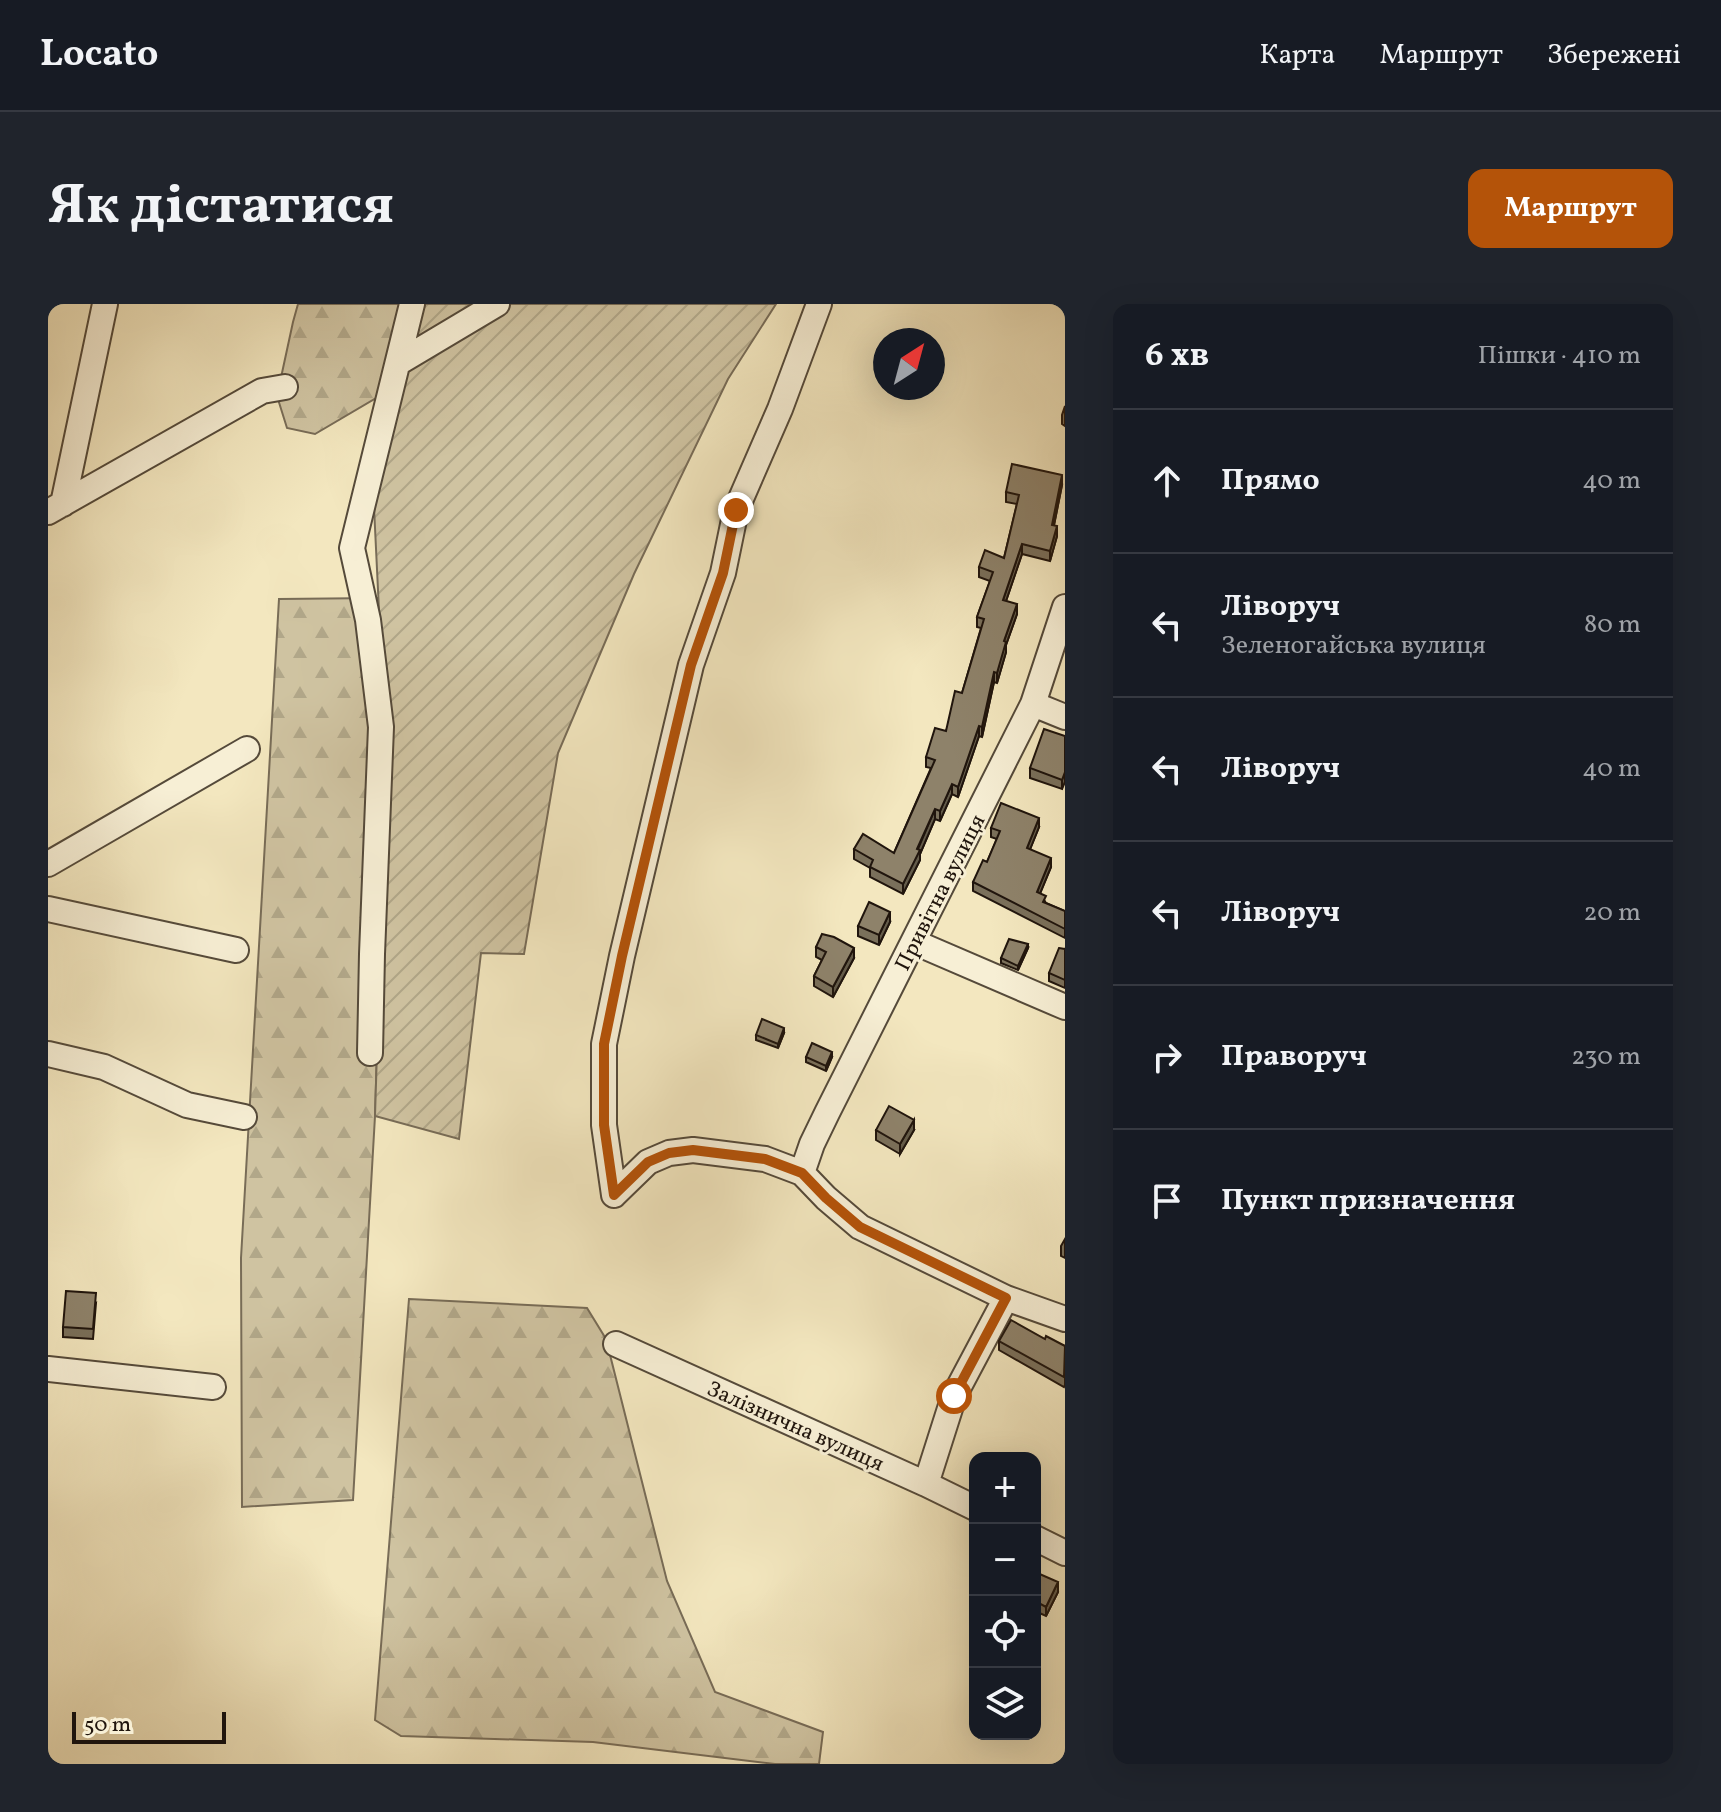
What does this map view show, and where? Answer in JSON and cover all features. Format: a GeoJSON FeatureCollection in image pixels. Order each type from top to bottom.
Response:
{"type":"FeatureCollection","features":[{"type":"Feature","properties":{"kind":"street"},"geometry":{"type":"LineString","coordinates":[[56,508],[105,304]]}},
{"type":"Feature","properties":{"kind":"street"},"geometry":{"type":"LineString","coordinates":[[370,1053],[381,727],[368,620],[352,548],[412,304]]}},
{"type":"Feature","properties":{"kind":"street"},"geometry":{"type":"LineString","coordinates":[[398,363],[497,304]]}},
{"type":"Feature","properties":{"kind":"street"},"geometry":{"type":"LineString","coordinates":[[819,304],[780,409],[736,510],[723,573],[691,665],[622,956],[604,1044],[604,1125],[614,1195],[648,1162],[669,1153],[693,1150],[765,1159],[802,1173],[860,1227],[1006,1298],[1065,1319]]}},
{"type":"Feature","properties":{"kind":"street"},"geometry":{"type":"LineString","coordinates":[[56,508],[262,391],[285,387]]}},
{"type":"Feature","properties":{"kind":"street","name":"Привітна вулиця"},"geometry":{"type":"LineString","coordinates":[[802,1173],[827,1113],[1033,704],[1065,607]]}},
{"type":"Feature","properties":{"kind":"street"},"geometry":{"type":"LineString","coordinates":[[1033,704],[1065,717]]}},
{"type":"Feature","properties":{"kind":"street"},"geometry":{"type":"LineString","coordinates":[[48,864],[247,749]]}},
{"type":"Feature","properties":{"kind":"street"},"geometry":{"type":"LineString","coordinates":[[48,909],[236,950]]}},
{"type":"Feature","properties":{"kind":"street"},"geometry":{"type":"LineString","coordinates":[[914,942],[1065,1007]]}},
{"type":"Feature","properties":{"kind":"street"},"geometry":{"type":"LineString","coordinates":[[48,1054],[104,1067],[187,1105],[244,1117]]}},
{"type":"Feature","properties":{"kind":"street"},"geometry":{"type":"LineString","coordinates":[[926,1484],[954,1396],[1006,1298]]}},
{"type":"Feature","properties":{"kind":"street","name":"Залізнична вулиця"},"geometry":{"type":"LineString","coordinates":[[616,1344],[969,1505]]}},
{"type":"Feature","properties":{"kind":"street"},"geometry":{"type":"LineString","coordinates":[[48,1369],[213,1387]]}},
{"type":"Feature","properties":{"kind":"street"},"geometry":{"type":"LineString","coordinates":[[1041,1541],[1065,1553]]}},
{"type":"Feature","properties":{"kind":"green space"},"geometry":{"type":"Polygon","coordinates":[[[298,304],[410,304],[393,388],[315,434],[287,428],[277,396],[298,304]]]}},
{"type":"Feature","properties":{"kind":"green space"},"geometry":{"type":"Polygon","coordinates":[[[410,304],[776,304],[728,379],[634,574],[558,753],[524,954],[481,953],[459,1139],[375,1116],[386,756],[374,507],[410,304]]]}},
{"type":"Feature","properties":{"kind":"green space"},"geometry":{"type":"Polygon","coordinates":[[[378,598],[386,756],[375,1116],[353,1500],[242,1507],[241,1258],[279,599],[378,598]]]}},
{"type":"Feature","properties":{"kind":"green space"},"geometry":{"type":"Polygon","coordinates":[[[409,1299],[587,1308],[606,1339],[667,1581],[715,1692],[823,1732],[819,1764],[775,1764],[593,1742],[401,1736],[375,1720],[409,1299]]]}},
{"type":"Feature","properties":{"kind":"building"},"geometry":{"type":"Polygon","coordinates":[[[1012,464],[1062,475],[1052,525],[1057,526],[1050,551],[1022,544],[1003,600],[1017,604],[997,673],[994,672],[982,727],[979,726],[958,787],[952,784],[940,811],[935,809],[903,884],[870,867],[873,860],[854,849],[863,834],[894,853],[935,760],[926,757],[935,728],[946,731],[955,691],[962,693],[984,619],[977,617],[993,572],[979,567],[985,550],[1004,558],[1019,495],[1006,492],[1012,464]]]}},
{"type":"Feature","properties":{"kind":"building"},"geometry":{"type":"Polygon","coordinates":[[[1044,729],[1065,736],[1065,772],[1062,780],[1030,768],[1044,729]]]}},
{"type":"Feature","properties":{"kind":"building"},"geometry":{"type":"Polygon","coordinates":[[[1001,803],[1039,818],[1027,848],[1051,858],[1037,892],[1046,896],[1043,902],[1065,911],[1065,929],[973,882],[983,860],[987,862],[1000,831],[991,828],[1001,803]]]}},
{"type":"Feature","properties":{"kind":"building"},"geometry":{"type":"Polygon","coordinates":[[[869,902],[890,912],[879,935],[858,926],[869,902]]]}},
{"type":"Feature","properties":{"kind":"building"},"geometry":{"type":"Polygon","coordinates":[[[822,934],[854,948],[833,987],[814,976],[826,952],[816,947],[822,934]]]}},
{"type":"Feature","properties":{"kind":"building"},"geometry":{"type":"Polygon","coordinates":[[[1009,939],[1028,944],[1018,966],[1001,958],[1009,939]]]}},
{"type":"Feature","properties":{"kind":"building"},"geometry":{"type":"Polygon","coordinates":[[[1059,948],[1065,949],[1065,980],[1049,973],[1059,948]]]}},
{"type":"Feature","properties":{"kind":"building"},"geometry":{"type":"Polygon","coordinates":[[[762,1019],[784,1028],[778,1044],[756,1035],[762,1019]]]}},
{"type":"Feature","properties":{"kind":"building"},"geometry":{"type":"Polygon","coordinates":[[[812,1043],[832,1052],[826,1066],[806,1057],[812,1043]]]}},
{"type":"Feature","properties":{"kind":"building"},"geometry":{"type":"Polygon","coordinates":[[[889,1106],[914,1120],[900,1144],[876,1130],[889,1106]]]}},
{"type":"Feature","properties":{"kind":"building"},"geometry":{"type":"Polygon","coordinates":[[[66,1291],[96,1293],[93,1329],[63,1327],[66,1291]]]}},
{"type":"Feature","properties":{"kind":"building"},"geometry":{"type":"Polygon","coordinates":[[[1011,1320],[1065,1346],[1064,1377],[999,1341],[1011,1320]]]}},
{"type":"Feature","properties":{"kind":"building"},"geometry":{"type":"Polygon","coordinates":[[[1041,1575],[1058,1582],[1046,1607],[1041,1604],[1041,1575]]]}},
{"type":"Feature","properties":{"kind":"route"},"geometry":{"type":"LineString","coordinates":[[736,510],[723,573],[691,665],[604,1044],[604,1125],[614,1195],[648,1162],[669,1153],[693,1150],[765,1159],[802,1173],[860,1227],[1006,1298],[954,1396]]}}]}
